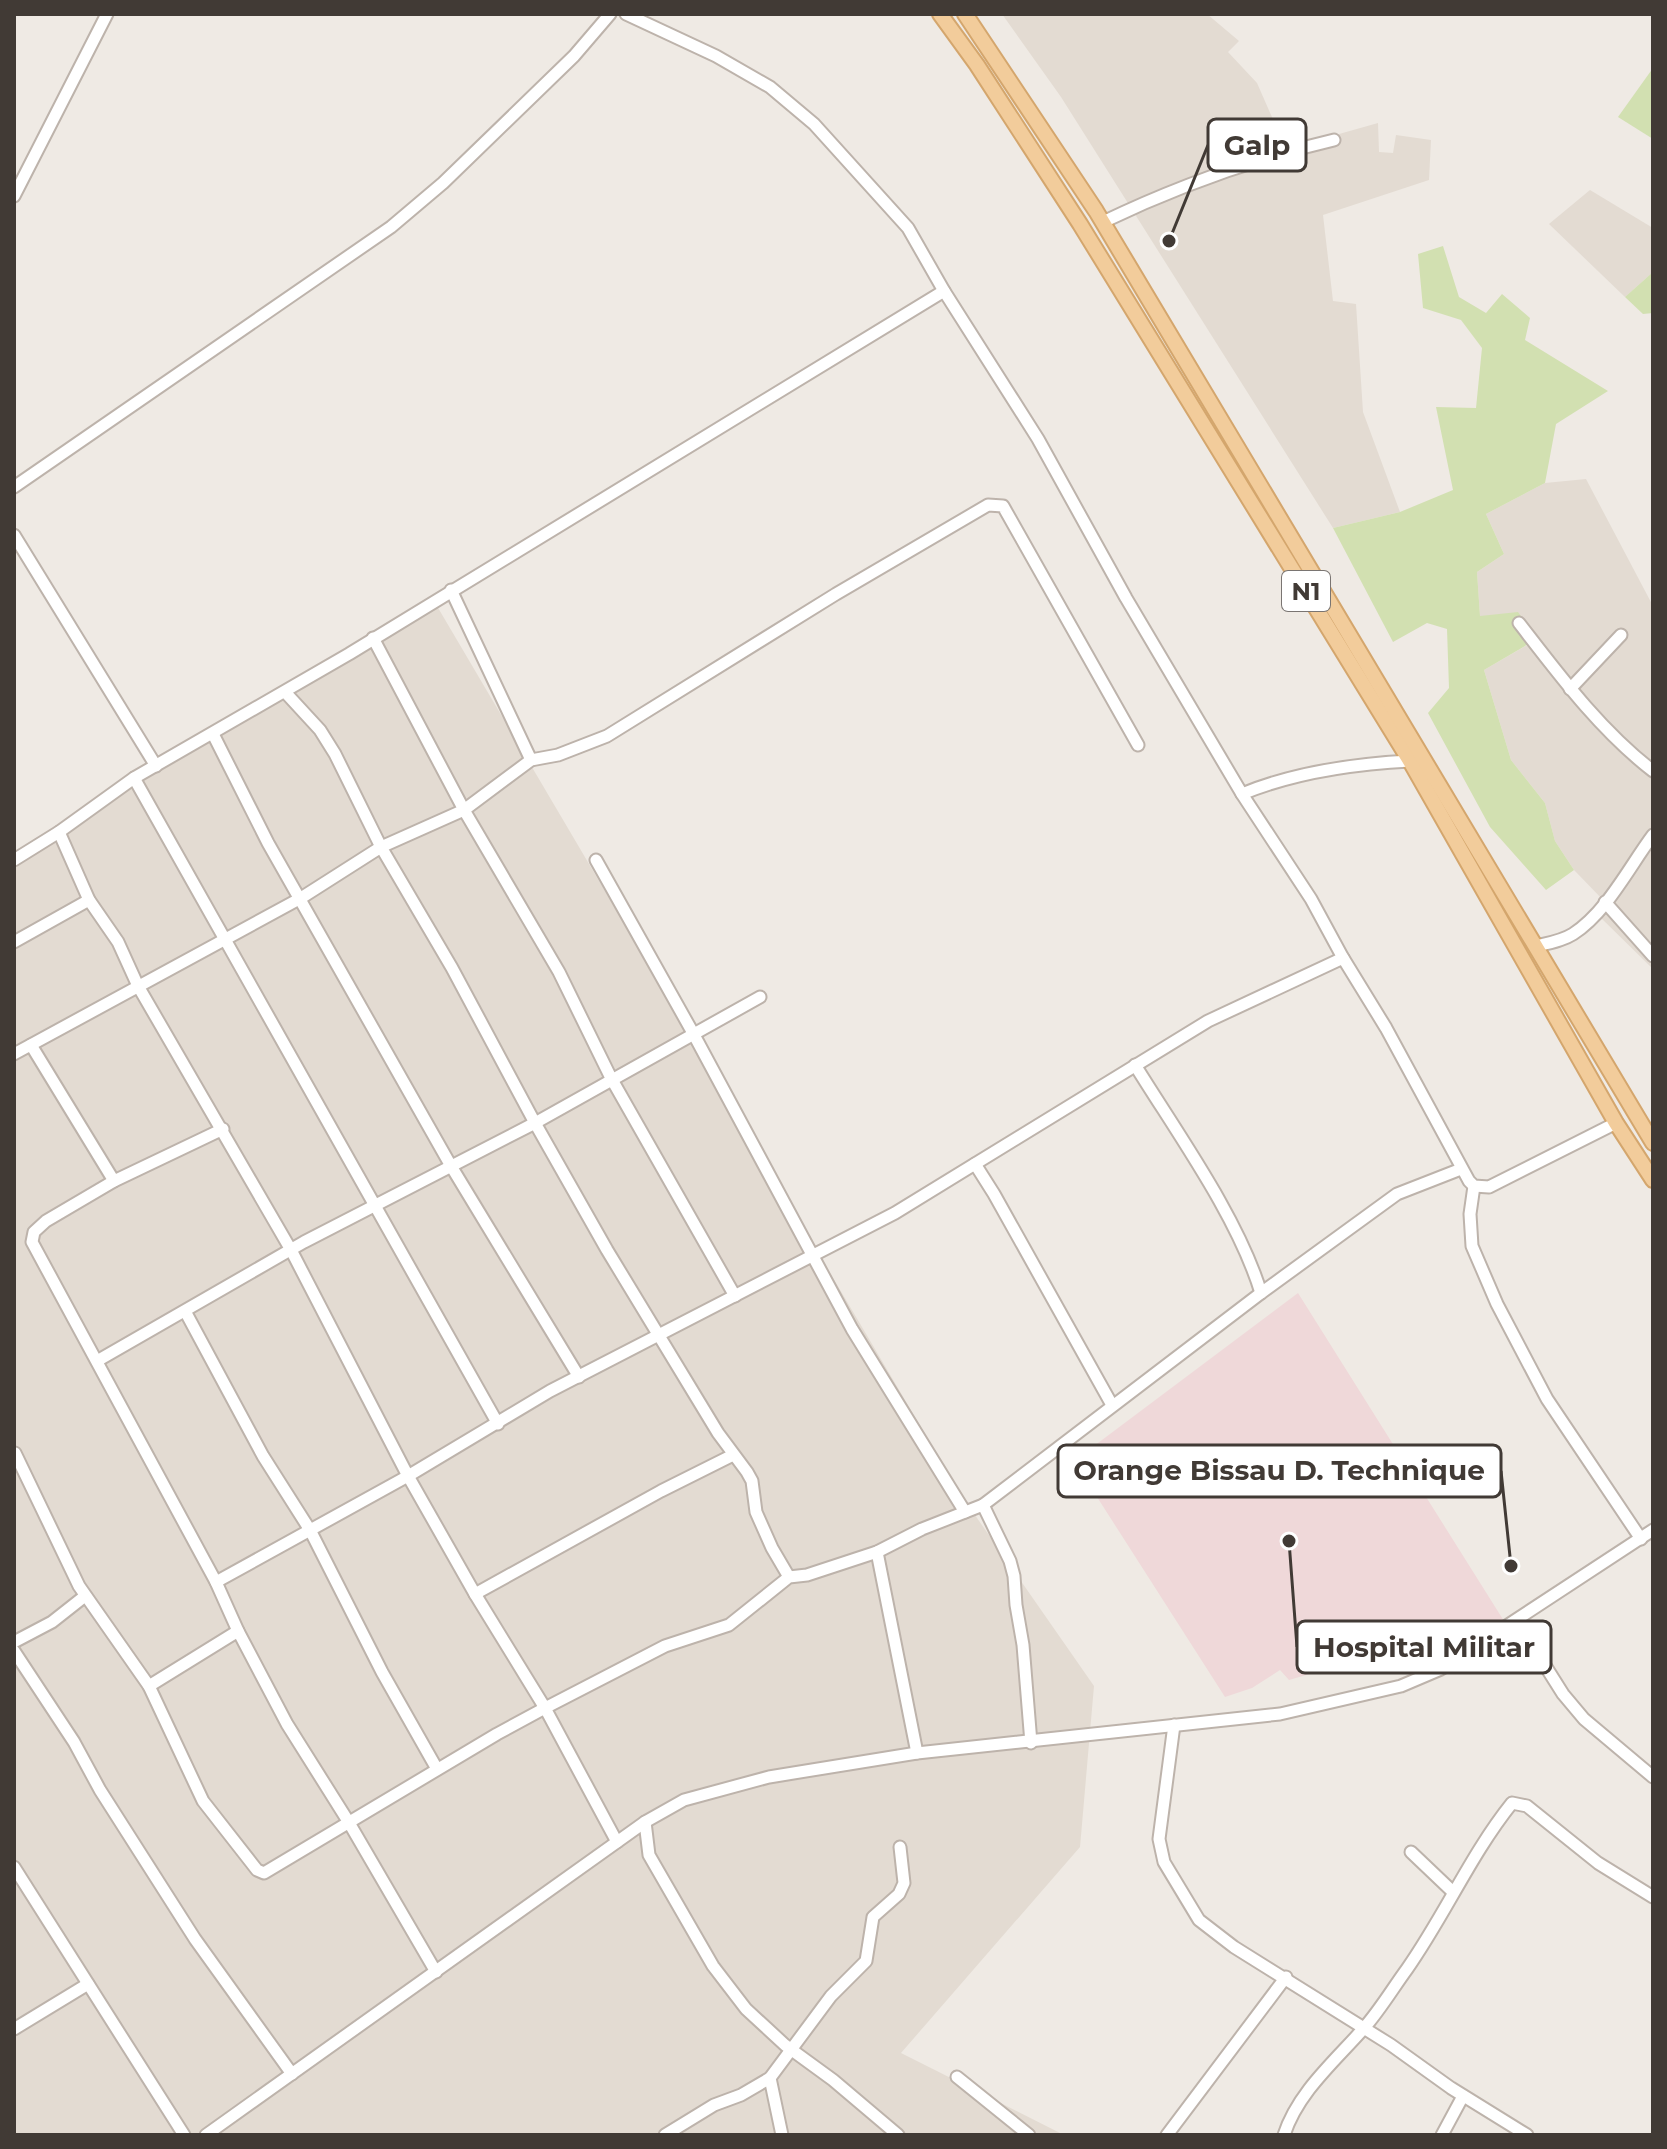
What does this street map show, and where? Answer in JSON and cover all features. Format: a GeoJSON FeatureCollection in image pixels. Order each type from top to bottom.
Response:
{"type":"FeatureCollection","features":[{"type":"Feature","properties":{"kind":"main road","name":"N1"},"geometry":{"type":"LineString","coordinates":[[940,14],[985,77],[1080,224],[1410,761],[1616,1123],[1653,1180]]}},
{"type":"Feature","properties":{"kind":"main road","name":"N1"},"geometry":{"type":"LineString","coordinates":[[965,14],[1029,106],[1103,222],[1653,1143]]}},
{"type":"Feature","properties":{"kind":"street"},"geometry":{"type":"LineString","coordinates":[[14,196],[107,14]]}},
{"type":"Feature","properties":{"kind":"street"},"geometry":{"type":"LineString","coordinates":[[14,487],[391,227],[443,183],[574,56],[610,14]]}},
{"type":"Feature","properties":{"kind":"street"},"geometry":{"type":"LineString","coordinates":[[626,14],[745,71],[793,105],[825,135],[908,228],[1038,439],[1126,598],[1242,794],[1311,899],[1386,1028],[1461,1169],[1474,1186],[1470,1214],[1472,1246],[1497,1304],[1547,1399],[1641,1539]]}},
{"type":"Feature","properties":{"kind":"street"},"geometry":{"type":"LineString","coordinates":[[1103,222],[1158,195],[1206,177],[1273,155],[1334,140]]}},
{"type":"Feature","properties":{"kind":"street"},"geometry":{"type":"LineString","coordinates":[[14,860],[134,778],[285,692],[944,291]]}},
{"type":"Feature","properties":{"kind":"street"},"geometry":{"type":"LineString","coordinates":[[14,1054],[301,898],[381,847],[464,810],[531,760],[558,755],[607,736],[836,594],[988,505],[1003,506],[1138,745]]}},
{"type":"Feature","properties":{"kind":"street"},"geometry":{"type":"LineString","coordinates":[[14,535],[156,766]]}},
{"type":"Feature","properties":{"kind":"street"},"geometry":{"type":"LineString","coordinates":[[451,590],[531,760]]}},
{"type":"Feature","properties":{"kind":"street"},"geometry":{"type":"LineString","coordinates":[[1519,623],[1570,689],[1602,724],[1653,771]]}},
{"type":"Feature","properties":{"kind":"street"},"geometry":{"type":"LineString","coordinates":[[1570,689],[1621,635]]}},
{"type":"Feature","properties":{"kind":"street"},"geometry":{"type":"LineString","coordinates":[[373,638],[464,810],[559,972],[611,1078],[735,1296]]}},
{"type":"Feature","properties":{"kind":"street"},"geometry":{"type":"LineString","coordinates":[[285,692],[320,730],[335,754],[381,847],[452,968],[535,1123],[658,1337],[752,1481],[756,1512],[789,1577]]}},
{"type":"Feature","properties":{"kind":"street"},"geometry":{"type":"LineString","coordinates":[[213,734],[268,843],[451,1166],[579,1377]]}},
{"type":"Feature","properties":{"kind":"street"},"geometry":{"type":"LineString","coordinates":[[1242,794],[1266,784],[1320,770],[1410,761]]}},
{"type":"Feature","properties":{"kind":"street"},"geometry":{"type":"LineString","coordinates":[[134,778],[498,1424]]}},
{"type":"Feature","properties":{"kind":"street"},"geometry":{"type":"LineString","coordinates":[[59,832],[89,900],[118,942],[138,986],[291,1250],[408,1476],[545,1708],[617,1842]]}},
{"type":"Feature","properties":{"kind":"street"},"geometry":{"type":"LineString","coordinates":[[1536,946],[1575,933],[1605,902],[1653,835]]}},
{"type":"Feature","properties":{"kind":"street"},"geometry":{"type":"LineString","coordinates":[[596,860],[880,1378],[965,1512]]}},
{"type":"Feature","properties":{"kind":"street"},"geometry":{"type":"LineString","coordinates":[[14,942],[89,900]]}},
{"type":"Feature","properties":{"kind":"street"},"geometry":{"type":"LineString","coordinates":[[1605,902],[1653,956]]}},
{"type":"Feature","properties":{"kind":"street"},"geometry":{"type":"LineString","coordinates":[[216,1582],[579,1377],[895,1213],[1208,1021],[1343,958]]}},
{"type":"Feature","properties":{"kind":"street"},"geometry":{"type":"LineString","coordinates":[[97,1361],[291,1250],[535,1123],[760,997]]}},
{"type":"Feature","properties":{"kind":"street"},"geometry":{"type":"LineString","coordinates":[[31,1045],[114,1181]]}},
{"type":"Feature","properties":{"kind":"street"},"geometry":{"type":"LineString","coordinates":[[1135,1065],[1212,1190],[1252,1264],[1261,1293]]}},
{"type":"Feature","properties":{"kind":"street"},"geometry":{"type":"LineString","coordinates":[[1474,1186],[1489,1187],[1500,1183],[1616,1123]]}},
{"type":"Feature","properties":{"kind":"street"},"geometry":{"type":"LineString","coordinates":[[223,1129],[114,1181],[46,1221],[32,1237],[35,1253],[216,1582],[287,1724],[436,1972]]}},
{"type":"Feature","properties":{"kind":"street"},"geometry":{"type":"LineString","coordinates":[[975,1164],[1112,1405]]}},
{"type":"Feature","properties":{"kind":"street"},"geometry":{"type":"LineString","coordinates":[[15,1453],[85,1596],[149,1686],[203,1801],[257,1870],[264,1873],[545,1708],[665,1646],[729,1625],[789,1577],[807,1575],[877,1552],[922,1529],[983,1505],[1261,1293],[1397,1194],[1461,1169]]}},
{"type":"Feature","properties":{"kind":"street"},"geometry":{"type":"LineString","coordinates":[[185,1311],[263,1456],[310,1530],[382,1672],[437,1769]]}},
{"type":"Feature","properties":{"kind":"street"},"geometry":{"type":"LineString","coordinates":[[475,1594],[661,1491],[733,1455]]}},
{"type":"Feature","properties":{"kind":"street"},"geometry":{"type":"LineString","coordinates":[[983,1505],[1014,1576],[1031,1743]]}},
{"type":"Feature","properties":{"kind":"street"},"geometry":{"type":"LineString","coordinates":[[206,2135],[645,1822],[684,1800],[769,1777],[917,1753],[1280,1714],[1401,1686],[1441,1669],[1653,1530]]}},
{"type":"Feature","properties":{"kind":"street"},"geometry":{"type":"LineString","coordinates":[[877,1552],[917,1753]]}},
{"type":"Feature","properties":{"kind":"street"},"geometry":{"type":"LineString","coordinates":[[14,1642],[52,1622],[85,1596]]}},
{"type":"Feature","properties":{"kind":"street"},"geometry":{"type":"LineString","coordinates":[[1517,1621],[1539,1659],[1577,1711],[1653,1777]]}},
{"type":"Feature","properties":{"kind":"street"},"geometry":{"type":"LineString","coordinates":[[149,1686],[238,1631]]}},
{"type":"Feature","properties":{"kind":"street"},"geometry":{"type":"LineString","coordinates":[[14,1651],[74,1742],[100,1790],[178,1913],[292,2074]]}},
{"type":"Feature","properties":{"kind":"street"},"geometry":{"type":"LineString","coordinates":[[1174,1725],[1159,1839],[1164,1862],[1199,1920],[1234,1947],[1286,1977],[1463,2096],[1527,2135]]}},
{"type":"Feature","properties":{"kind":"street"},"geometry":{"type":"LineString","coordinates":[[1284,2135],[1300,2103],[1345,2046],[1364,2028],[1409,1966],[1512,1803],[1527,1806],[1598,1863],[1653,1897]]}},
{"type":"Feature","properties":{"kind":"street"},"geometry":{"type":"LineString","coordinates":[[645,1822],[649,1855],[713,1966],[746,2009],[790,2049],[833,2080],[898,2135]]}},
{"type":"Feature","properties":{"kind":"street"},"geometry":{"type":"LineString","coordinates":[[665,2135],[714,2105],[741,2095],[770,2078],[831,1996],[866,1961],[873,1917],[899,1894],[904,1883],[900,1847]]}},
{"type":"Feature","properties":{"kind":"street"},"geometry":{"type":"LineString","coordinates":[[1411,1852],[1453,1892]]}},
{"type":"Feature","properties":{"kind":"street"},"geometry":{"type":"LineString","coordinates":[[14,1867],[184,2135]]}},
{"type":"Feature","properties":{"kind":"street"},"geometry":{"type":"LineString","coordinates":[[1167,2135],[1286,1977]]}},
{"type":"Feature","properties":{"kind":"street"},"geometry":{"type":"LineString","coordinates":[[14,2029],[88,1984]]}},
{"type":"Feature","properties":{"kind":"street"},"geometry":{"type":"LineString","coordinates":[[957,2077],[1029,2135]]}},
{"type":"Feature","properties":{"kind":"street"},"geometry":{"type":"LineString","coordinates":[[770,2078],[782,2135]]}},
{"type":"Feature","properties":{"kind":"street"},"geometry":{"type":"LineString","coordinates":[[1442,2135],[1463,2096]]}},
{"type":"Feature","properties":{"kind":"shaded area"},"geometry":{"type":"Polygon","coordinates":[[[1002,14],[1207,14],[1239,41],[1228,52],[1257,83],[1286,149],[1378,123],[1379,152],[1393,153],[1396,135],[1431,140],[1429,180],[1323,215],[1333,301],[1356,304],[1363,412],[1400,512],[1333,528],[1061,97],[1002,14]]]}},
{"type":"Feature","properties":{"kind":"shaded area"},"geometry":{"type":"Polygon","coordinates":[[[1590,190],[1653,228],[1653,272],[1625,297],[1549,224],[1590,190]]]}},
{"type":"Feature","properties":{"kind":"shaded area"},"geometry":{"type":"Polygon","coordinates":[[[1586,479],[1653,606],[1653,835],[1605,902],[1574,870],[1555,841],[1545,803],[1511,760],[1484,670],[1536,640],[1480,616],[1477,572],[1504,554],[1486,514],[1545,483],[1586,479]]]}},
{"type":"Feature","properties":{"kind":"shaded area"},"geometry":{"type":"Polygon","coordinates":[[[434,601],[961,1495],[1094,1686],[1080,1847],[901,2053],[1064,2135],[14,2135],[14,858],[434,601]]]}},
{"type":"Feature","properties":{"kind":"shaded area"},"geometry":{"type":"Polygon","coordinates":[[[1653,848],[1653,969],[1597,914],[1623,888],[1653,848]]]}},
{"type":"Feature","properties":{"kind":"shaded area"},"geometry":{"type":"Polygon","coordinates":[[[1298,1293],[1504,1621],[1451,1637],[1428,1633],[1406,1646],[1289,1680],[1280,1670],[1252,1688],[1225,1697],[1074,1461],[1298,1293]]]}},
{"type":"Feature","properties":{"kind":"green space"},"geometry":{"type":"Polygon","coordinates":[[[1653,68],[1653,139],[1618,117],[1653,68]]]}},
{"type":"Feature","properties":{"kind":"green space"},"geometry":{"type":"Polygon","coordinates":[[[1443,246],[1459,297],[1486,313],[1502,294],[1530,318],[1525,340],[1608,391],[1556,424],[1545,483],[1486,514],[1504,554],[1477,572],[1480,616],[1518,612],[1537,639],[1484,670],[1511,760],[1545,803],[1555,841],[1574,870],[1546,890],[1490,827],[1428,713],[1449,688],[1447,629],[1427,623],[1393,642],[1333,528],[1400,512],[1453,490],[1436,407],[1476,408],[1482,348],[1461,320],[1423,308],[1418,254],[1443,246]]]}},
{"type":"Feature","properties":{"kind":"green space"},"geometry":{"type":"Polygon","coordinates":[[[1653,272],[1653,313],[1643,314],[1625,297],[1653,272]]]}},
{"type":"Feature","properties":{"kind":"place","name":"Galp"},"geometry":{"type":"Point","coordinates":[1169,241]}},
{"type":"Feature","properties":{"kind":"place","name":"Hospital Militar"},"geometry":{"type":"Point","coordinates":[1289,1541]}},
{"type":"Feature","properties":{"kind":"place","name":"Orange Bissau D. Technique"},"geometry":{"type":"Point","coordinates":[1511,1566]}}]}
